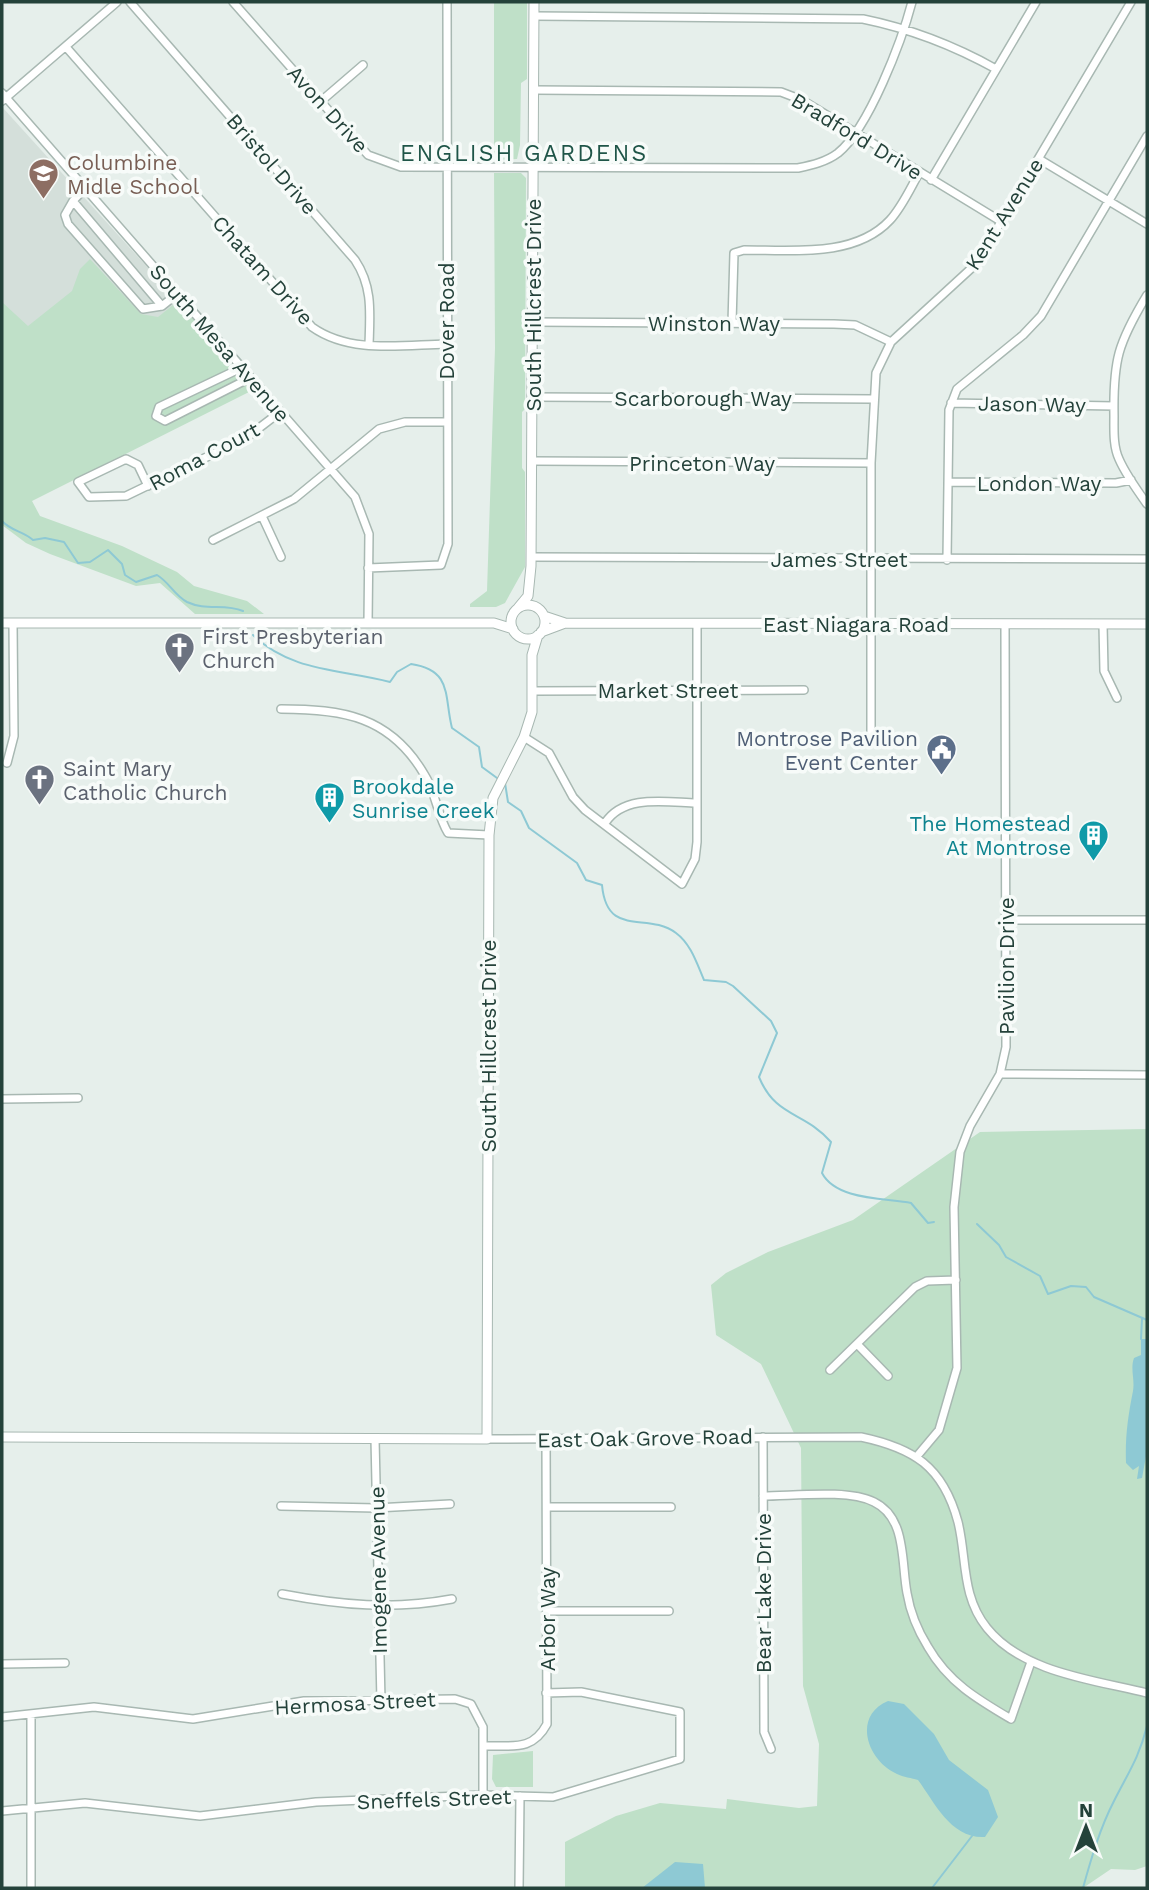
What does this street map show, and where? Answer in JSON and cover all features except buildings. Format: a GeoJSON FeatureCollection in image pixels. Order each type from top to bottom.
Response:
{"type":"FeatureCollection","features":[{"type":"Feature","properties":{"kind":"street"},"geometry":{"type":"LineString","coordinates":[[3,97],[117,2]]}},
{"type":"Feature","properties":{"kind":"street","name":"Bristol Drive"},"geometry":{"type":"LineString","coordinates":[[130,2],[355,260],[366,277],[370,296],[369,345]]}},
{"type":"Feature","properties":{"kind":"street","name":"Dover Road"},"geometry":{"type":"LineString","coordinates":[[368,568],[441,565],[448,544],[446,2]]}},
{"type":"Feature","properties":{"kind":"street","name":"South Hillcrest Drive"},"geometry":{"type":"LineString","coordinates":[[517,609],[528,596],[531,561],[534,2]]}},
{"type":"Feature","properties":{"kind":"street","name":"Avon Drive"},"geometry":{"type":"LineString","coordinates":[[239,4],[320,102],[368,155],[382,163],[401,167],[798,168],[835,155],[856,133],[891,65],[912,2]]}},
{"type":"Feature","properties":{"kind":"street"},"geometry":{"type":"LineString","coordinates":[[931,180],[1036,2]]}},
{"type":"Feature","properties":{"kind":"street","name":"Kent Avenue"},"geometry":{"type":"LineString","coordinates":[[871,736],[871,463],[872,399],[876,373],[891,342],[976,264],[1131,2]]}},
{"type":"Feature","properties":{"kind":"street"},"geometry":{"type":"LineString","coordinates":[[534,16],[838,17],[905,27],[948,43],[996,69]]}},
{"type":"Feature","properties":{"kind":"street","name":"Chatam Drive"},"geometry":{"type":"LineString","coordinates":[[66,47],[312,327],[328,338],[369,345],[446,344]]}},
{"type":"Feature","properties":{"kind":"street"},"geometry":{"type":"LineString","coordinates":[[320,102],[363,65]]}},
{"type":"Feature","properties":{"kind":"street","name":"Bradford Drive"},"geometry":{"type":"LineString","coordinates":[[534,90],[781,92],[802,100],[1002,222]]}},
{"type":"Feature","properties":{"kind":"street","name":"South Mesa Avenue"},"geometry":{"type":"LineString","coordinates":[[3,97],[355,497],[369,534],[368,623]]}},
{"type":"Feature","properties":{"kind":"street"},"geometry":{"type":"LineString","coordinates":[[947,560],[951,402],[957,389],[1023,335],[1041,316],[1147,136]]}},
{"type":"Feature","properties":{"kind":"street"},"geometry":{"type":"LineString","coordinates":[[1039,159],[1147,224]]}},
{"type":"Feature","properties":{"kind":"street"},"geometry":{"type":"LineString","coordinates":[[732,324],[734,253],[744,250],[828,248],[871,233],[889,221],[919,173]]}},
{"type":"Feature","properties":{"kind":"street"},"geometry":{"type":"LineString","coordinates":[[85,188],[65,215],[68,224],[143,309],[162,306],[177,294]]}},
{"type":"Feature","properties":{"kind":"street"},"geometry":{"type":"LineString","coordinates":[[73,201],[162,306]]}},
{"type":"Feature","properties":{"kind":"street"},"geometry":{"type":"LineString","coordinates":[[1147,295],[1126,329],[1115,359],[1114,406],[1114,444],[1118,457],[1147,504]]}},
{"type":"Feature","properties":{"kind":"street","name":"Winston Way"},"geometry":{"type":"LineString","coordinates":[[533,322],[855,325],[891,342]]}},
{"type":"Feature","properties":{"kind":"street"},"geometry":{"type":"LineString","coordinates":[[241,368],[159,407],[156,416],[165,421],[250,378]]}},
{"type":"Feature","properties":{"kind":"street","name":"Scarborough Way"},"geometry":{"type":"LineString","coordinates":[[533,397],[872,399]]}},
{"type":"Feature","properties":{"kind":"street","name":"Jason Way"},"geometry":{"type":"LineString","coordinates":[[951,402],[1114,406]]}},
{"type":"Feature","properties":{"kind":"street","name":"Roma Court"},"geometry":{"type":"LineString","coordinates":[[148,486],[138,466],[126,459],[78,482],[89,497],[126,496],[148,486],[246,438],[280,412]]}},
{"type":"Feature","properties":{"kind":"street"},"geometry":{"type":"LineString","coordinates":[[212,540],[294,499],[379,429],[405,422],[446,422]]}},
{"type":"Feature","properties":{"kind":"street","name":"Princeton Way"},"geometry":{"type":"LineString","coordinates":[[532,461],[871,463]]}},
{"type":"Feature","properties":{"kind":"street","name":"London Way"},"geometry":{"type":"LineString","coordinates":[[948,482],[1116,483],[1131,480]]}},
{"type":"Feature","properties":{"kind":"street"},"geometry":{"type":"LineString","coordinates":[[262,516],[281,557]]}},
{"type":"Feature","properties":{"kind":"street","name":"James Street"},"geometry":{"type":"LineString","coordinates":[[531,561],[1147,559]]}},
{"type":"Feature","properties":{"kind":"street","name":"South Hillcrest Drive"},"geometry":{"type":"LineString","coordinates":[[531,561],[534,592],[542,614]]}},
{"type":"Feature","properties":{"kind":"street"},"geometry":{"type":"LineString","coordinates":[[2,623],[478,623],[501,624],[528,638],[539,634],[542,614],[531,605],[497,619],[478,623]]}},
{"type":"Feature","properties":{"kind":"street"},"geometry":{"type":"LineString","coordinates":[[516,633],[511,619],[517,609]]}},
{"type":"Feature","properties":{"kind":"street","name":"East Niagara Road"},"geometry":{"type":"LineString","coordinates":[[542,614],[565,623],[1147,624]]}},
{"type":"Feature","properties":{"kind":"street"},"geometry":{"type":"LineString","coordinates":[[7,763],[14,736],[13,623]]}},
{"type":"Feature","properties":{"kind":"street","name":"East Niagara Road"},"geometry":{"type":"LineString","coordinates":[[539,634],[565,623]]}},
{"type":"Feature","properties":{"kind":"street"},"geometry":{"type":"LineString","coordinates":[[524,737],[550,753],[573,797],[585,810],[605,822],[682,884],[695,859],[697,623]]}},
{"type":"Feature","properties":{"kind":"street","name":"Pavilion Drive"},"geometry":{"type":"LineString","coordinates":[[918,1455],[939,1430],[957,1368],[955,1186],[960,1152],[970,1126],[1000,1074],[1006,1047],[1005,624]]}},
{"type":"Feature","properties":{"kind":"street"},"geometry":{"type":"LineString","coordinates":[[1103,624],[1104,671],[1117,698]]}},
{"type":"Feature","properties":{"kind":"street","name":"South Hillcrest Drive"},"geometry":{"type":"LineString","coordinates":[[516,633],[531,662]]}},
{"type":"Feature","properties":{"kind":"street","name":"South Hillcrest Drive"},"geometry":{"type":"LineString","coordinates":[[487,1439],[489,835],[493,798],[524,737],[532,712],[531,662],[539,634]]}},
{"type":"Feature","properties":{"kind":"street","name":"Market Street"},"geometry":{"type":"LineString","coordinates":[[533,691],[804,690]]}},
{"type":"Feature","properties":{"kind":"street"},"geometry":{"type":"LineString","coordinates":[[281,709],[339,711],[377,725],[393,736],[425,774],[448,833],[489,835]]}},
{"type":"Feature","properties":{"kind":"street"},"geometry":{"type":"LineString","coordinates":[[605,822],[613,810],[624,804],[696,803]]}},
{"type":"Feature","properties":{"kind":"street"},"geometry":{"type":"LineString","coordinates":[[1006,920],[1147,920]]}},
{"type":"Feature","properties":{"kind":"street"},"geometry":{"type":"LineString","coordinates":[[1000,1074],[1147,1075]]}},
{"type":"Feature","properties":{"kind":"street"},"geometry":{"type":"LineString","coordinates":[[2,1099],[78,1098]]}},
{"type":"Feature","properties":{"kind":"street"},"geometry":{"type":"LineString","coordinates":[[830,1370],[915,1287],[928,1281],[956,1280]]}},
{"type":"Feature","properties":{"kind":"street"},"geometry":{"type":"LineString","coordinates":[[857,1344],[888,1376]]}},
{"type":"Feature","properties":{"kind":"street","name":"East Oak Grove Road"},"geometry":{"type":"LineString","coordinates":[[2,1437],[861,1437],[892,1444],[918,1455]]}},
{"type":"Feature","properties":{"kind":"street","name":"Bear Lake Drive"},"geometry":{"type":"LineString","coordinates":[[762,1437],[764,1732],[771,1749]]}},
{"type":"Feature","properties":{"kind":"street","name":"Imogene Avenue"},"geometry":{"type":"LineString","coordinates":[[375,1439],[380,1556],[377,1607],[381,1701]]}},
{"type":"Feature","properties":{"kind":"street","name":"Arbor Way"},"geometry":{"type":"LineString","coordinates":[[484,1746],[529,1745],[540,1739],[547,1724],[546,1439]]}},
{"type":"Feature","properties":{"kind":"street"},"geometry":{"type":"LineString","coordinates":[[918,1455],[945,1489],[958,1522],[963,1571],[971,1602],[986,1628],[1031,1661],[1147,1693]]}},
{"type":"Feature","properties":{"kind":"street"},"geometry":{"type":"LineString","coordinates":[[763,1496],[855,1496],[874,1502],[890,1514],[899,1533],[907,1595],[928,1647],[946,1674],[965,1691],[1011,1719],[1031,1661]]}},
{"type":"Feature","properties":{"kind":"street"},"geometry":{"type":"LineString","coordinates":[[281,1506],[376,1508],[450,1504]]}},
{"type":"Feature","properties":{"kind":"street"},"geometry":{"type":"LineString","coordinates":[[547,1507],[671,1507]]}},
{"type":"Feature","properties":{"kind":"street"},"geometry":{"type":"LineString","coordinates":[[282,1594],[334,1604],[377,1607],[416,1606],[452,1599]]}},
{"type":"Feature","properties":{"kind":"street"},"geometry":{"type":"LineString","coordinates":[[548,1611],[669,1611]]}},
{"type":"Feature","properties":{"kind":"street"},"geometry":{"type":"LineString","coordinates":[[2,1664],[65,1663]]}},
{"type":"Feature","properties":{"kind":"street","name":"Sneffels Street"},"geometry":{"type":"LineString","coordinates":[[2,1811],[85,1803],[200,1816],[316,1802],[416,1801],[483,1795],[554,1797],[680,1759],[680,1712],[581,1692],[546,1693]]}},
{"type":"Feature","properties":{"kind":"street","name":"Hermosa Street"},"geometry":{"type":"LineString","coordinates":[[2,1717],[94,1707],[193,1719],[304,1702],[455,1699],[471,1704],[483,1727],[484,1746]]}},
{"type":"Feature","properties":{"kind":"street"},"geometry":{"type":"LineString","coordinates":[[31,1714],[31,1888]]}},
{"type":"Feature","properties":{"kind":"street"},"geometry":{"type":"LineString","coordinates":[[483,1795],[484,1746]]}},
{"type":"Feature","properties":{"kind":"street"},"geometry":{"type":"LineString","coordinates":[[519,1888],[520,1797]]}},
{"type":"Feature","properties":{"kind":"shaded area","name":"Columbine Midle School"},"geometry":{"type":"Polygon","coordinates":[[[3,108],[178,301],[230,363],[2,429],[3,108]]]}},
{"type":"Feature","properties":{"kind":"green space"},"geometry":{"type":"Polygon","coordinates":[[[494,2],[527,2],[527,79],[521,83],[520,145],[517,159],[494,160],[494,2]]]}},
{"type":"Feature","properties":{"kind":"green space"},"geometry":{"type":"Polygon","coordinates":[[[494,173],[521,173],[526,178],[525,409],[522,412],[525,567],[505,603],[496,607],[470,607],[470,604],[487,591],[495,348],[494,173]]]}},
{"type":"Feature","properties":{"kind":"green space"},"geometry":{"type":"Polygon","coordinates":[[[90,259],[141,314],[158,317],[178,301],[253,390],[32,501],[40,516],[122,546],[177,572],[194,586],[247,601],[264,614],[195,614],[160,583],[136,586],[50,554],[26,543],[2,525],[2,302],[28,326],[72,291],[80,269],[90,259]]]}},
{"type":"Feature","properties":{"kind":"green space"},"geometry":{"type":"Polygon","coordinates":[[[1147,1129],[1147,1866],[1135,1870],[1111,1869],[1083,1888],[565,1888],[565,1842],[616,1816],[660,1803],[726,1809],[727,1799],[799,1808],[817,1806],[819,1744],[803,1686],[801,1448],[761,1364],[716,1335],[711,1285],[726,1273],[768,1252],[853,1220],[980,1132],[1147,1129]]]}},
{"type":"Feature","properties":{"kind":"green space"},"geometry":{"type":"Polygon","coordinates":[[[533,1751],[533,1787],[496,1787],[492,1779],[493,1755],[533,1751]]]}},
{"type":"Feature","properties":{"kind":"water"},"geometry":{"type":"Polygon","coordinates":[[[1141,1339],[1147,1339],[1147,1451],[1142,1478],[1137,1479],[1139,1466],[1133,1470],[1126,1463],[1126,1444],[1133,1387],[1133,1362],[1134,1358],[1141,1355],[1141,1339]]]}},
{"type":"Feature","properties":{"kind":"water"},"geometry":{"type":"Polygon","coordinates":[[[888,1701],[904,1704],[934,1734],[949,1760],[988,1790],[998,1817],[985,1837],[973,1836],[953,1826],[918,1780],[897,1774],[878,1759],[871,1749],[867,1727],[877,1708],[888,1701]]]}},
{"type":"Feature","properties":{"kind":"water"},"geometry":{"type":"Polygon","coordinates":[[[675,1862],[703,1864],[705,1888],[642,1888],[675,1862]]]}},
{"type":"Feature","properties":{"kind":"waterway"},"geometry":{"type":"LineString","coordinates":[[2,521],[33,540],[45,538],[64,542],[78,563],[90,562],[108,550],[122,564],[125,575],[136,582],[157,575],[179,596],[194,605],[229,607],[243,611]]}},
{"type":"Feature","properties":{"kind":"waterway"},"geometry":{"type":"LineString","coordinates":[[253,635],[283,656],[317,668],[390,682],[397,672],[411,664],[434,672],[447,696],[452,728],[479,747],[482,767],[497,778]]}},
{"type":"Feature","properties":{"kind":"waterway"},"geometry":{"type":"LineString","coordinates":[[505,783],[508,802],[521,811],[529,828],[577,863],[586,880],[602,885],[605,902],[612,912],[620,918],[665,927],[676,933],[690,948],[704,980],[726,982],[733,986],[771,1021],[777,1033],[759,1077],[774,1100],[821,1132],[831,1142],[822,1173],[829,1182],[849,1193],[911,1203],[928,1223],[934,1222]]}},
{"type":"Feature","properties":{"kind":"waterway"},"geometry":{"type":"LineString","coordinates":[[977,1224],[999,1245],[1006,1257],[1040,1276],[1048,1294],[1071,1286],[1086,1287],[1094,1297],[1147,1320]]}},
{"type":"Feature","properties":{"kind":"waterway"},"geometry":{"type":"LineString","coordinates":[[1141,1339],[1142,1319]]}},
{"type":"Feature","properties":{"kind":"waterway"},"geometry":{"type":"LineString","coordinates":[[1083,1888],[1104,1822],[1137,1756],[1147,1726]]}},
{"type":"Feature","properties":{"kind":"waterway"},"geometry":{"type":"LineString","coordinates":[[932,1888],[972,1836]]}},
{"type":"Feature","properties":{"kind":"place","name":"Columbine Midle School"},"geometry":{"type":"Point","coordinates":[44,201]}},
{"type":"Feature","properties":{"kind":"place","name":"First Presbyterian Church"},"geometry":{"type":"Point","coordinates":[179,675]}},
{"type":"Feature","properties":{"kind":"place","name":"Montrose Pavilion Event Center"},"geometry":{"type":"Point","coordinates":[941,777]}},
{"type":"Feature","properties":{"kind":"place","name":"Saint Mary Catholic Church"},"geometry":{"type":"Point","coordinates":[40,807]}},
{"type":"Feature","properties":{"kind":"place","name":"Brookdale Sunrise Creek"},"geometry":{"type":"Point","coordinates":[329,825]}},
{"type":"Feature","properties":{"kind":"place","name":"The Homestead At Montrose"},"geometry":{"type":"Point","coordinates":[1094,862]}},
{"type":"Feature","properties":{"kind":"district","name":"ENGLISH GARDENS"},"geometry":{"type":"Point","coordinates":[524,153]}}]}
